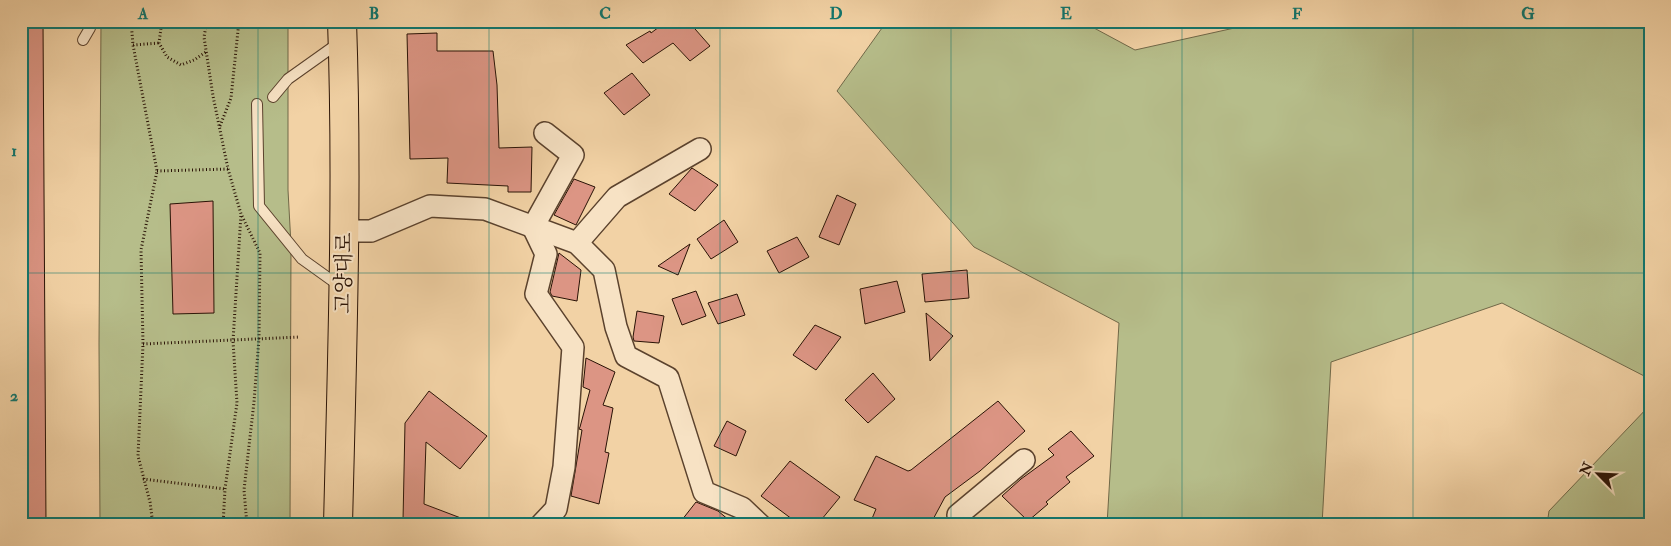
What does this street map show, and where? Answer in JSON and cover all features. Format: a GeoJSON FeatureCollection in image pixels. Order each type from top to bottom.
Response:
{"type":"FeatureCollection","features":[{"type":"Feature","properties":{"kind":"main road","name":"고양대로"},"geometry":{"type":"LineString","coordinates":[[338,525],[344,289],[342,31]]}},
{"type":"Feature","properties":{"kind":"street"},"geometry":{"type":"LineString","coordinates":[[533,227],[572,155],[545,133]]}},
{"type":"Feature","properties":{"kind":"street"},"geometry":{"type":"LineString","coordinates":[[577,244],[617,196],[700,149]]}},
{"type":"Feature","properties":{"kind":"street"},"geometry":{"type":"LineString","coordinates":[[344,231],[371,231],[430,206],[484,209],[577,244],[604,270],[616,326],[626,356],[668,378],[704,492],[742,508],[760,525]]}},
{"type":"Feature","properties":{"kind":"street"},"geometry":{"type":"LineString","coordinates":[[533,227],[546,254],[536,294],[573,347],[564,467],[556,509],[541,525]]}},
{"type":"Feature","properties":{"kind":"street"},"geometry":{"type":"LineString","coordinates":[[959,525],[958,515],[1024,460]]}},
{"type":"Feature","properties":{"kind":"lane"},"geometry":{"type":"LineString","coordinates":[[83,40],[90,28],[90,21]]}},
{"type":"Feature","properties":{"kind":"lane"},"geometry":{"type":"LineString","coordinates":[[272,97],[288,78],[342,31]]}},
{"type":"Feature","properties":{"kind":"lane"},"geometry":{"type":"LineString","coordinates":[[257,104],[259,206],[302,259],[344,289]]}},
{"type":"Feature","properties":{"kind":"path"},"geometry":{"type":"LineString","coordinates":[[131,21],[133,45],[157,171],[141,250],[143,344],[138,456],[150,502],[153,525]]}},
{"type":"Feature","properties":{"kind":"path"},"geometry":{"type":"LineString","coordinates":[[168,21],[162,28],[159,43],[167,57],[181,65],[194,60],[206,52]]}},
{"type":"Feature","properties":{"kind":"path"},"geometry":{"type":"LineString","coordinates":[[200,21],[207,24],[204,38],[206,52],[228,169],[241,214],[260,253],[259,338],[244,490],[247,525]]}},
{"type":"Feature","properties":{"kind":"path"},"geometry":{"type":"LineString","coordinates":[[219,126],[231,98],[239,21]]}},
{"type":"Feature","properties":{"kind":"path"},"geometry":{"type":"LineString","coordinates":[[133,45],[159,43]]}},
{"type":"Feature","properties":{"kind":"path"},"geometry":{"type":"LineString","coordinates":[[157,171],[228,169]]}},
{"type":"Feature","properties":{"kind":"path"},"geometry":{"type":"LineString","coordinates":[[223,525],[225,488],[237,403],[233,341],[241,214]]}},
{"type":"Feature","properties":{"kind":"path"},"geometry":{"type":"LineString","coordinates":[[143,344],[300,337]]}},
{"type":"Feature","properties":{"kind":"path"},"geometry":{"type":"LineString","coordinates":[[143,479],[225,488]]}},
{"type":"Feature","properties":{"kind":"green space"},"geometry":{"type":"Polygon","coordinates":[[[101,21],[288,21],[288,190],[291,245],[290,525],[100,525],[101,21]]]}},
{"type":"Feature","properties":{"kind":"green space"},"geometry":{"type":"Polygon","coordinates":[[[887,21],[1081,21],[1135,50],[1266,21],[1650,21],[1650,379],[1502,303],[1331,362],[1322,525],[1107,525],[1119,323],[974,247],[837,91],[887,21]]]}},
{"type":"Feature","properties":{"kind":"green space"},"geometry":{"type":"Polygon","coordinates":[[[1650,405],[1650,525],[1547,525],[1549,511],[1650,405]]]}},
{"type":"Feature","properties":{"kind":"building"},"geometry":{"type":"Polygon","coordinates":[[[21,21],[43,21],[46,525],[21,525],[21,21]]]}},
{"type":"Feature","properties":{"kind":"building"},"geometry":{"type":"Polygon","coordinates":[[[667,21],[688,21],[710,46],[690,61],[673,43],[643,63],[626,45],[650,31],[651,33],[667,21]]]}},
{"type":"Feature","properties":{"kind":"building"},"geometry":{"type":"Polygon","coordinates":[[[437,33],[437,51],[493,51],[497,85],[499,148],[532,147],[531,192],[508,192],[508,186],[447,183],[448,158],[410,159],[407,34],[437,33]]]}},
{"type":"Feature","properties":{"kind":"building"},"geometry":{"type":"Polygon","coordinates":[[[632,73],[650,95],[624,115],[604,93],[632,73]]]}},
{"type":"Feature","properties":{"kind":"building"},"geometry":{"type":"Polygon","coordinates":[[[692,168],[718,185],[695,211],[669,194],[692,168]]]}},
{"type":"Feature","properties":{"kind":"building"},"geometry":{"type":"Polygon","coordinates":[[[574,179],[595,187],[576,225],[554,215],[574,179]]]}},
{"type":"Feature","properties":{"kind":"building"},"geometry":{"type":"Polygon","coordinates":[[[837,195],[856,204],[839,245],[819,237],[837,195]]]}},
{"type":"Feature","properties":{"kind":"building"},"geometry":{"type":"Polygon","coordinates":[[[213,201],[214,313],[173,314],[170,204],[213,201]]]}},
{"type":"Feature","properties":{"kind":"building"},"geometry":{"type":"Polygon","coordinates":[[[724,220],[738,242],[711,259],[697,239],[724,220]]]}},
{"type":"Feature","properties":{"kind":"building"},"geometry":{"type":"Polygon","coordinates":[[[797,237],[809,257],[779,273],[767,251],[797,237]]]}},
{"type":"Feature","properties":{"kind":"building"},"geometry":{"type":"Polygon","coordinates":[[[690,244],[678,275],[658,266],[690,244]]]}},
{"type":"Feature","properties":{"kind":"building"},"geometry":{"type":"Polygon","coordinates":[[[559,253],[581,270],[577,301],[552,296],[550,292],[559,253]]]}},
{"type":"Feature","properties":{"kind":"building"},"geometry":{"type":"Polygon","coordinates":[[[967,270],[969,298],[925,302],[922,274],[967,270]]]}},
{"type":"Feature","properties":{"kind":"building"},"geometry":{"type":"Polygon","coordinates":[[[897,281],[905,312],[865,324],[860,289],[897,281]]]}},
{"type":"Feature","properties":{"kind":"building"},"geometry":{"type":"Polygon","coordinates":[[[696,291],[706,316],[682,325],[672,299],[696,291]]]}},
{"type":"Feature","properties":{"kind":"building"},"geometry":{"type":"Polygon","coordinates":[[[737,294],[745,315],[718,324],[708,303],[737,294]]]}},
{"type":"Feature","properties":{"kind":"building"},"geometry":{"type":"Polygon","coordinates":[[[637,311],[664,316],[659,343],[634,341],[637,311]]]}},
{"type":"Feature","properties":{"kind":"building"},"geometry":{"type":"Polygon","coordinates":[[[926,313],[953,336],[930,361],[926,313]]]}},
{"type":"Feature","properties":{"kind":"building"},"geometry":{"type":"Polygon","coordinates":[[[815,325],[841,337],[816,370],[793,355],[815,325]]]}},
{"type":"Feature","properties":{"kind":"building"},"geometry":{"type":"Polygon","coordinates":[[[586,358],[615,372],[603,405],[613,408],[605,452],[609,453],[599,504],[571,496],[582,430],[579,429],[590,390],[583,387],[586,358]]]}},
{"type":"Feature","properties":{"kind":"building"},"geometry":{"type":"Polygon","coordinates":[[[873,373],[895,399],[868,423],[845,400],[873,373]]]}},
{"type":"Feature","properties":{"kind":"building"},"geometry":{"type":"Polygon","coordinates":[[[429,391],[487,436],[460,469],[426,442],[424,504],[474,523],[473,525],[446,525],[403,521],[405,423],[429,391]]]}},
{"type":"Feature","properties":{"kind":"building"},"geometry":{"type":"Polygon","coordinates":[[[998,401],[1025,431],[980,471],[945,497],[930,525],[880,525],[871,521],[876,509],[854,500],[876,456],[908,471],[911,470],[998,401]]]}},
{"type":"Feature","properties":{"kind":"building"},"geometry":{"type":"Polygon","coordinates":[[[727,421],[746,431],[736,456],[714,446],[727,421]]]}},
{"type":"Feature","properties":{"kind":"building"},"geometry":{"type":"Polygon","coordinates":[[[1071,431],[1094,456],[1066,477],[1070,482],[1046,502],[1048,504],[1028,521],[1002,496],[1021,479],[1054,455],[1048,449],[1071,431]]]}},
{"type":"Feature","properties":{"kind":"building"},"geometry":{"type":"Polygon","coordinates":[[[790,461],[840,497],[817,525],[800,525],[761,496],[790,461]]]}},
{"type":"Feature","properties":{"kind":"building"},"geometry":{"type":"Polygon","coordinates":[[[696,502],[718,511],[735,525],[678,525],[696,502]]]}}]}
